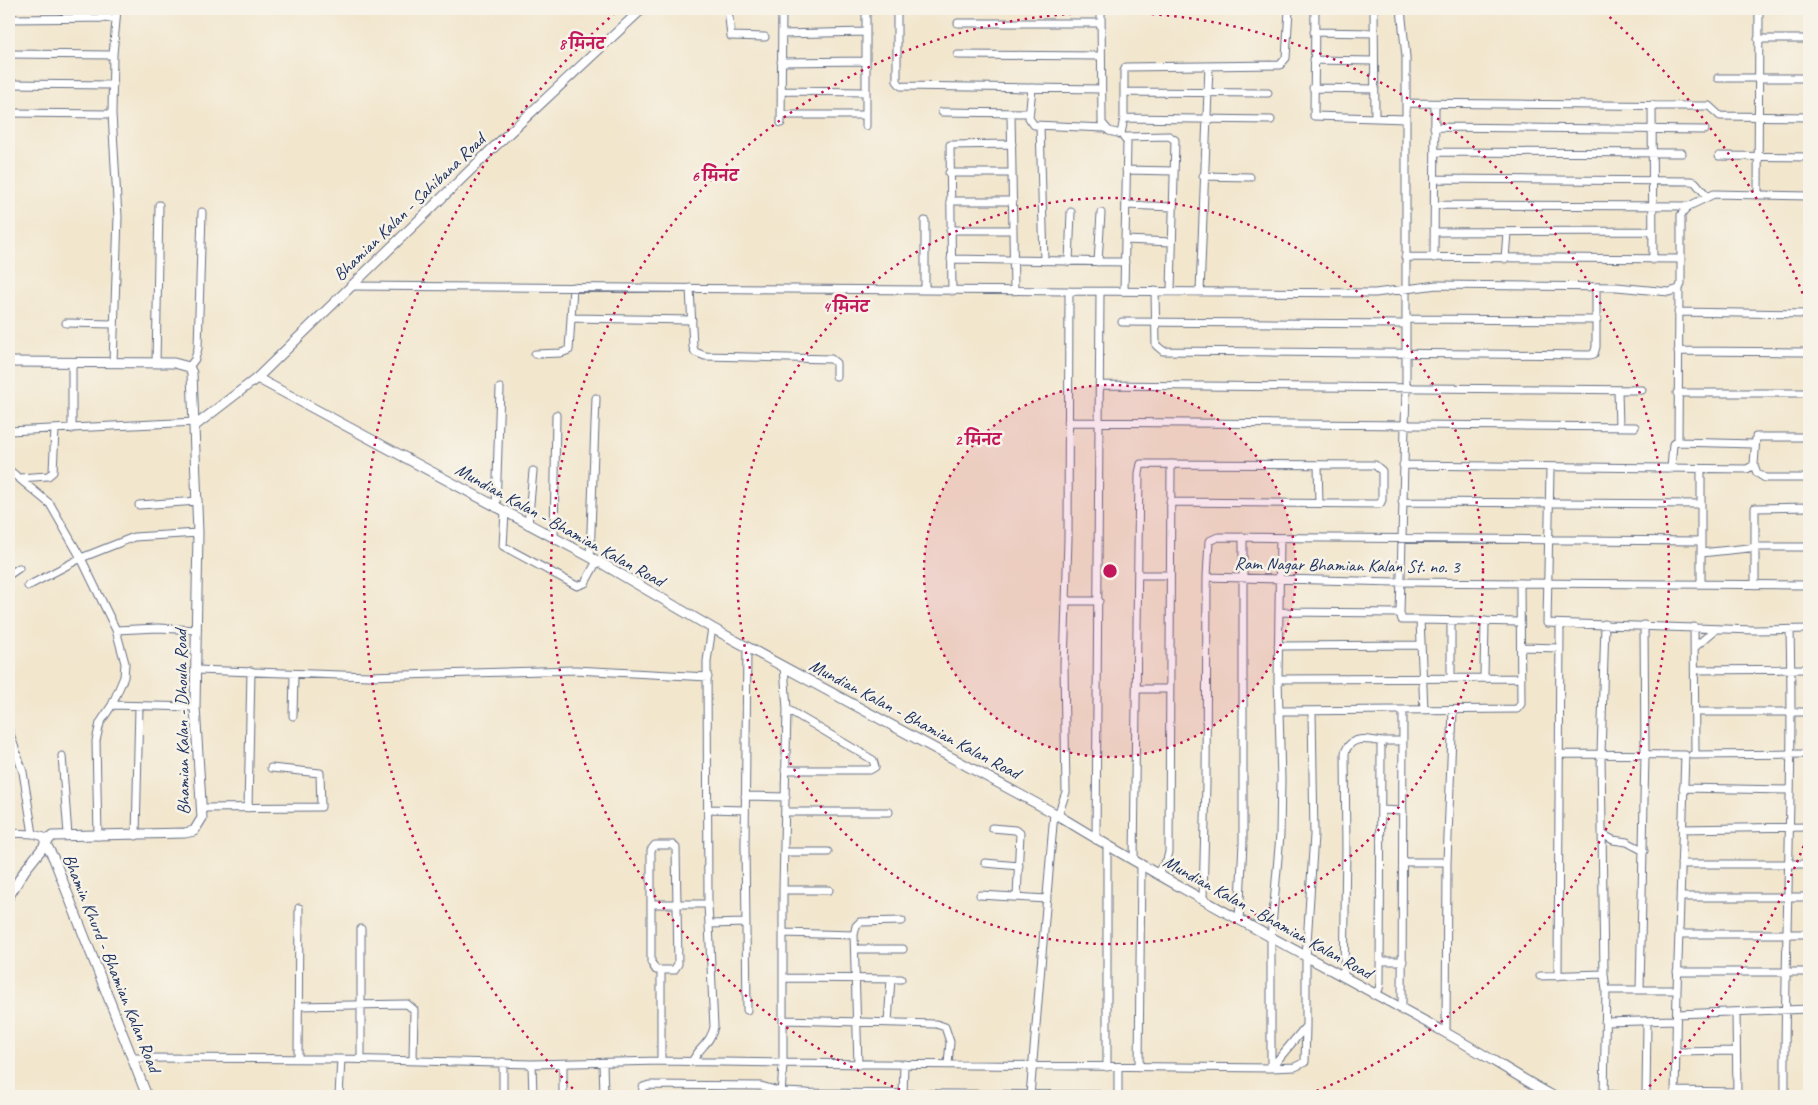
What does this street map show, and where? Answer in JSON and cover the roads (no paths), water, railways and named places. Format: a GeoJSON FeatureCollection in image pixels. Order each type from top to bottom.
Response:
{"type":"FeatureCollection","features":[{"type":"Feature","properties":{"kind":"street"},"geometry":{"type":"LineString","coordinates":[[113,363],[118,217],[112,114],[112,55],[117,9]]}},
{"type":"Feature","properties":{"kind":"street","name":"Bhamian Kalan - Sahibana Road"},"geometry":{"type":"LineString","coordinates":[[196,423],[257,378],[642,9]]}},
{"type":"Feature","properties":{"kind":"street"},"geometry":{"type":"LineString","coordinates":[[736,9],[728,9],[731,36],[765,37]]}},
{"type":"Feature","properties":{"kind":"street"},"geometry":{"type":"LineString","coordinates":[[781,123],[782,9]]}},
{"type":"Feature","properties":{"kind":"street"},"geometry":{"type":"LineString","coordinates":[[866,9],[866,126]]}},
{"type":"Feature","properties":{"kind":"street"},"geometry":{"type":"LineString","coordinates":[[897,9],[898,80],[901,86],[1101,89]]}},
{"type":"Feature","properties":{"kind":"street"},"geometry":{"type":"LineString","coordinates":[[1101,9],[1101,116],[1105,128]]}},
{"type":"Feature","properties":{"kind":"street"},"geometry":{"type":"LineString","coordinates":[[1315,9],[1314,116],[1406,119]]}},
{"type":"Feature","properties":{"kind":"street"},"geometry":{"type":"LineString","coordinates":[[1374,9],[1375,118]]}},
{"type":"Feature","properties":{"kind":"street"},"geometry":{"type":"LineString","coordinates":[[1401,9],[1405,39],[1406,103],[1406,389],[1400,613],[1402,620],[1520,622]]}},
{"type":"Feature","properties":{"kind":"street"},"geometry":{"type":"LineString","coordinates":[[1758,195],[1759,9]]}},
{"type":"Feature","properties":{"kind":"street"},"geometry":{"type":"LineString","coordinates":[[1124,291],[1127,142],[1123,135],[1126,67],[1280,65],[1286,58],[1289,10]]}},
{"type":"Feature","properties":{"kind":"street"},"geometry":{"type":"LineString","coordinates":[[9,19],[116,18]]}},
{"type":"Feature","properties":{"kind":"street"},"geometry":{"type":"LineString","coordinates":[[958,23],[1101,23]]}},
{"type":"Feature","properties":{"kind":"street"},"geometry":{"type":"LineString","coordinates":[[782,34],[866,32]]}},
{"type":"Feature","properties":{"kind":"street"},"geometry":{"type":"LineString","coordinates":[[1314,32],[1374,33]]}},
{"type":"Feature","properties":{"kind":"street"},"geometry":{"type":"LineString","coordinates":[[1758,39],[1809,39]]}},
{"type":"Feature","properties":{"kind":"street"},"geometry":{"type":"LineString","coordinates":[[9,54],[112,55]]}},
{"type":"Feature","properties":{"kind":"street"},"geometry":{"type":"LineString","coordinates":[[958,55],[1101,56]]}},
{"type":"Feature","properties":{"kind":"street"},"geometry":{"type":"LineString","coordinates":[[1314,60],[1374,61]]}},
{"type":"Feature","properties":{"kind":"street"},"geometry":{"type":"LineString","coordinates":[[781,62],[866,61]]}},
{"type":"Feature","properties":{"kind":"street"},"geometry":{"type":"LineString","coordinates":[[1200,292],[1209,66]]}},
{"type":"Feature","properties":{"kind":"street"},"geometry":{"type":"LineString","coordinates":[[1718,78],[1809,78]]}},
{"type":"Feature","properties":{"kind":"street"},"geometry":{"type":"LineString","coordinates":[[9,84],[113,84]]}},
{"type":"Feature","properties":{"kind":"street"},"geometry":{"type":"LineString","coordinates":[[1032,88],[1029,113],[1030,123],[1040,126],[1105,128],[1123,135],[1172,137],[1175,144],[1171,291]]}},
{"type":"Feature","properties":{"kind":"street"},"geometry":{"type":"LineString","coordinates":[[1313,88],[1374,89]]}},
{"type":"Feature","properties":{"kind":"street"},"geometry":{"type":"LineString","coordinates":[[781,90],[866,92]]}},
{"type":"Feature","properties":{"kind":"street"},"geometry":{"type":"LineString","coordinates":[[1124,92],[1268,93]]}},
{"type":"Feature","properties":{"kind":"street"},"geometry":{"type":"LineString","coordinates":[[1406,103],[1435,105],[1709,106],[1720,116],[1809,117]]}},
{"type":"Feature","properties":{"kind":"street"},"geometry":{"type":"LineString","coordinates":[[1434,258],[1435,105]]}},
{"type":"Feature","properties":{"kind":"street"},"geometry":{"type":"LineString","coordinates":[[1652,105],[1653,260]]}},
{"type":"Feature","properties":{"kind":"street"},"geometry":{"type":"LineString","coordinates":[[942,112],[1029,113]]}},
{"type":"Feature","properties":{"kind":"street"},"geometry":{"type":"LineString","coordinates":[[9,113],[112,114]]}},
{"type":"Feature","properties":{"kind":"street"},"geometry":{"type":"LineString","coordinates":[[1011,113],[1014,290]]}},
{"type":"Feature","properties":{"kind":"street"},"geometry":{"type":"LineString","coordinates":[[781,114],[866,114]]}},
{"type":"Feature","properties":{"kind":"street"},"geometry":{"type":"LineString","coordinates":[[1124,118],[1270,120]]}},
{"type":"Feature","properties":{"kind":"street"},"geometry":{"type":"LineString","coordinates":[[1040,126],[1044,261]]}},
{"type":"Feature","properties":{"kind":"street"},"geometry":{"type":"LineString","coordinates":[[1434,127],[1705,130]]}},
{"type":"Feature","properties":{"kind":"street"},"geometry":{"type":"LineString","coordinates":[[952,291],[949,148],[953,143],[1012,144]]}},
{"type":"Feature","properties":{"kind":"street"},"geometry":{"type":"LineString","coordinates":[[1434,152],[1682,154]]}},
{"type":"Feature","properties":{"kind":"street"},"geometry":{"type":"LineString","coordinates":[[1720,156],[1809,157]]}},
{"type":"Feature","properties":{"kind":"street"},"geometry":{"type":"LineString","coordinates":[[1126,170],[1174,171]]}},
{"type":"Feature","properties":{"kind":"street"},"geometry":{"type":"LineString","coordinates":[[949,173],[1012,173]]}},
{"type":"Feature","properties":{"kind":"street"},"geometry":{"type":"LineString","coordinates":[[1204,176],[1250,177]]}},
{"type":"Feature","properties":{"kind":"street"},"geometry":{"type":"LineString","coordinates":[[1435,179],[1652,180],[1695,182],[1707,196]]}},
{"type":"Feature","properties":{"kind":"street"},"geometry":{"type":"LineString","coordinates":[[1678,442],[1678,312],[1681,284],[1680,215],[1689,206],[1707,196],[1721,194],[1809,196]]}},
{"type":"Feature","properties":{"kind":"street"},"geometry":{"type":"LineString","coordinates":[[950,201],[1013,201]]}},
{"type":"Feature","properties":{"kind":"street"},"geometry":{"type":"LineString","coordinates":[[156,363],[159,205]]}},
{"type":"Feature","properties":{"kind":"street"},"geometry":{"type":"LineString","coordinates":[[1126,205],[1173,207]]}},
{"type":"Feature","properties":{"kind":"street"},"geometry":{"type":"LineString","coordinates":[[1435,205],[1689,206]]}},
{"type":"Feature","properties":{"kind":"street"},"geometry":{"type":"LineString","coordinates":[[9,362],[156,363],[183,364],[189,367],[195,359],[198,348],[202,212]]}},
{"type":"Feature","properties":{"kind":"street"},"geometry":{"type":"LineString","coordinates":[[1069,262],[1071,212]]}},
{"type":"Feature","properties":{"kind":"street"},"geometry":{"type":"LineString","coordinates":[[1098,262],[1101,213]]}},
{"type":"Feature","properties":{"kind":"street"},"geometry":{"type":"LineString","coordinates":[[925,222],[925,290]]}},
{"type":"Feature","properties":{"kind":"street"},"geometry":{"type":"LineString","coordinates":[[950,230],[1013,230]]}},
{"type":"Feature","properties":{"kind":"street"},"geometry":{"type":"LineString","coordinates":[[1435,232],[1652,231]]}},
{"type":"Feature","properties":{"kind":"street"},"geometry":{"type":"LineString","coordinates":[[1505,259],[1507,232]]}},
{"type":"Feature","properties":{"kind":"street"},"geometry":{"type":"LineString","coordinates":[[1125,240],[1172,242]]}},
{"type":"Feature","properties":{"kind":"street"},"geometry":{"type":"LineString","coordinates":[[1405,257],[1681,259]]}},
{"type":"Feature","properties":{"kind":"street"},"geometry":{"type":"LineString","coordinates":[[951,259],[1125,262]]}},
{"type":"Feature","properties":{"kind":"street"},"geometry":{"type":"LineString","coordinates":[[351,286],[1375,293],[1437,285],[1617,287],[1669,292],[1679,289]]}},
{"type":"Feature","properties":{"kind":"street"},"geometry":{"type":"LineString","coordinates":[[535,354],[561,353],[570,350],[574,287]]}},
{"type":"Feature","properties":{"kind":"street"},"geometry":{"type":"LineString","coordinates":[[1155,291],[1156,346],[1163,351],[1406,355],[1590,355],[1596,351],[1596,287]]}},
{"type":"Feature","properties":{"kind":"street"},"geometry":{"type":"LineString","coordinates":[[690,288],[693,347],[699,354],[831,359],[836,363],[836,376]]}},
{"type":"Feature","properties":{"kind":"street"},"geometry":{"type":"LineString","coordinates":[[1030,1095],[1056,814],[1066,792],[1064,665],[1069,291]]}},
{"type":"Feature","properties":{"kind":"street"},"geometry":{"type":"LineString","coordinates":[[1096,840],[1101,423],[1100,292]]}},
{"type":"Feature","properties":{"kind":"street"},"geometry":{"type":"LineString","coordinates":[[1678,312],[1809,314]]}},
{"type":"Feature","properties":{"kind":"street"},"geometry":{"type":"LineString","coordinates":[[572,318],[692,320]]}},
{"type":"Feature","properties":{"kind":"street"},"geometry":{"type":"LineString","coordinates":[[1122,322],[1596,320]]}},
{"type":"Feature","properties":{"kind":"street"},"geometry":{"type":"LineString","coordinates":[[66,323],[114,324]]}},
{"type":"Feature","properties":{"kind":"street"},"geometry":{"type":"LineString","coordinates":[[1678,351],[1809,352]]}},
{"type":"Feature","properties":{"kind":"street"},"geometry":{"type":"LineString","coordinates":[[72,363],[72,429]]}},
{"type":"Feature","properties":{"kind":"street","name":"Bhamian Kalan - Dhoula Road"},"geometry":{"type":"LineString","coordinates":[[47,840],[68,835],[136,836],[194,831],[202,818],[195,707],[198,533],[196,423],[192,373],[189,367]]}},
{"type":"Feature","properties":{"kind":"street","name":"Mundian Kalan - Bhamian Kalan Road"},"geometry":{"type":"LineString","coordinates":[[257,378],[594,559],[747,648],[1056,814],[1096,840],[1402,1011],[1446,1033],[1553,1096]]}},
{"type":"Feature","properties":{"kind":"street"},"geometry":{"type":"LineString","coordinates":[[1100,385],[1642,390]]}},
{"type":"Feature","properties":{"kind":"street"},"geometry":{"type":"LineString","coordinates":[[500,388],[503,546],[561,578],[580,586],[585,583],[594,559],[596,398]]}},
{"type":"Feature","properties":{"kind":"street"},"geometry":{"type":"LineString","coordinates":[[1618,390],[1618,427]]}},
{"type":"Feature","properties":{"kind":"street"},"geometry":{"type":"LineString","coordinates":[[1677,393],[1809,393]]}},
{"type":"Feature","properties":{"kind":"street"},"geometry":{"type":"LineString","coordinates":[[554,539],[556,415]]}},
{"type":"Feature","properties":{"kind":"street"},"geometry":{"type":"LineString","coordinates":[[1068,422],[1635,427]]}},
{"type":"Feature","properties":{"kind":"street"},"geometry":{"type":"LineString","coordinates":[[9,431],[196,423]]}},
{"type":"Feature","properties":{"kind":"street"},"geometry":{"type":"LineString","coordinates":[[19,478],[48,476],[53,472],[55,429]]}},
{"type":"Feature","properties":{"kind":"street"},"geometry":{"type":"LineString","coordinates":[[1809,437],[1760,436],[1756,437],[1754,444],[1754,465],[1757,473],[1765,478],[1809,478]]}},
{"type":"Feature","properties":{"kind":"street"},"geometry":{"type":"LineString","coordinates":[[1671,469],[1671,448],[1673,444],[1678,442],[1754,444]]}},
{"type":"Feature","properties":{"kind":"street"},"geometry":{"type":"LineString","coordinates":[[1139,1067],[1136,689],[1139,468],[1145,463],[1318,465],[1378,466],[1382,472],[1382,500],[1378,504],[1170,502]]}},
{"type":"Feature","properties":{"kind":"street"},"geometry":{"type":"LineString","coordinates":[[1157,873],[1167,860],[1169,852],[1171,464]]}},
{"type":"Feature","properties":{"kind":"street"},"geometry":{"type":"LineString","coordinates":[[1318,465],[1319,503]]}},
{"type":"Feature","properties":{"kind":"street"},"geometry":{"type":"LineString","coordinates":[[1403,465],[1671,469],[1747,469],[1754,465]]}},
{"type":"Feature","properties":{"kind":"street"},"geometry":{"type":"LineString","coordinates":[[1550,468],[1549,583],[1546,624],[1809,630]]}},
{"type":"Feature","properties":{"kind":"street"},"geometry":{"type":"LineString","coordinates":[[1701,469],[1701,584]]}},
{"type":"Feature","properties":{"kind":"street"},"geometry":{"type":"LineString","coordinates":[[9,470],[50,504],[81,558],[116,630],[125,664],[124,677],[112,705],[100,723],[96,741],[98,836]]}},
{"type":"Feature","properties":{"kind":"street"},"geometry":{"type":"LineString","coordinates":[[528,525],[534,471]]}},
{"type":"Feature","properties":{"kind":"street"},"geometry":{"type":"LineString","coordinates":[[139,505],[198,501]]}},
{"type":"Feature","properties":{"kind":"street"},"geometry":{"type":"LineString","coordinates":[[1402,502],[1701,504]]}},
{"type":"Feature","properties":{"kind":"street"},"geometry":{"type":"LineString","coordinates":[[1755,585],[1755,508],[1809,507]]}},
{"type":"Feature","properties":{"kind":"street"},"geometry":{"type":"LineString","coordinates":[[28,586],[81,558],[134,536],[198,533]]}},
{"type":"Feature","properties":{"kind":"street"},"geometry":{"type":"LineString","coordinates":[[1202,899],[1206,784],[1206,577],[1209,541],[1218,536],[1549,541],[1701,541]]}},
{"type":"Feature","properties":{"kind":"street"},"geometry":{"type":"LineString","coordinates":[[1239,920],[1243,834],[1243,537]]}},
{"type":"Feature","properties":{"kind":"street"},"geometry":{"type":"LineString","coordinates":[[1271,1068],[1271,938],[1280,835],[1278,646],[1280,538]]}},
{"type":"Feature","properties":{"kind":"street"},"geometry":{"type":"LineString","coordinates":[[1701,553],[1754,548],[1809,547]]}},
{"type":"Feature","properties":{"kind":"street"},"geometry":{"type":"LineString","coordinates":[[9,574],[19,568]]}},
{"type":"Feature","properties":{"kind":"street"},"geometry":{"type":"LineString","coordinates":[[1138,575],[1169,575]]}},
{"type":"Feature","properties":{"kind":"street","name":"Ram Nagar Bhamian Kalan St. no. 3"},"geometry":{"type":"LineString","coordinates":[[1206,577],[1401,582],[1809,585]]}},
{"type":"Feature","properties":{"kind":"street"},"geometry":{"type":"LineString","coordinates":[[1278,711],[1517,709],[1521,704],[1520,583]]}},
{"type":"Feature","properties":{"kind":"street"},"geometry":{"type":"LineString","coordinates":[[1066,601],[1099,601]]}},
{"type":"Feature","properties":{"kind":"street"},"geometry":{"type":"LineString","coordinates":[[1279,612],[1400,613]]}},
{"type":"Feature","properties":{"kind":"street"},"geometry":{"type":"LineString","coordinates":[[1420,620],[1424,710]]}},
{"type":"Feature","properties":{"kind":"street"},"geometry":{"type":"LineString","coordinates":[[1451,621],[1451,677]]}},
{"type":"Feature","properties":{"kind":"street"},"geometry":{"type":"LineString","coordinates":[[1484,676],[1485,621]]}},
{"type":"Feature","properties":{"kind":"street"},"geometry":{"type":"LineString","coordinates":[[1558,976],[1560,628],[1563,624]]}},
{"type":"Feature","properties":{"kind":"street"},"geometry":{"type":"LineString","coordinates":[[1605,624],[1601,754],[1604,974],[1606,990],[1604,1095],[1627,1096]]}},
{"type":"Feature","properties":{"kind":"street"},"geometry":{"type":"LineString","coordinates":[[1640,990],[1644,851],[1644,625]]}},
{"type":"Feature","properties":{"kind":"street"},"geometry":{"type":"LineString","coordinates":[[1694,627],[1695,754]]}},
{"type":"Feature","properties":{"kind":"street"},"geometry":{"type":"LineString","coordinates":[[116,630],[158,628],[197,630]]}},
{"type":"Feature","properties":{"kind":"street"},"geometry":{"type":"LineString","coordinates":[[692,1062],[695,1055],[712,1036],[714,1027],[708,904],[708,648],[712,628]]}},
{"type":"Feature","properties":{"kind":"street"},"geometry":{"type":"LineString","coordinates":[[1695,647],[1716,629]]}},
{"type":"Feature","properties":{"kind":"street"},"geometry":{"type":"LineString","coordinates":[[1785,1096],[1784,1009],[1792,712],[1790,630]]}},
{"type":"Feature","properties":{"kind":"street"},"geometry":{"type":"LineString","coordinates":[[1278,646],[1421,645]]}},
{"type":"Feature","properties":{"kind":"street"},"geometry":{"type":"LineString","coordinates":[[1521,647],[1560,648]]}},
{"type":"Feature","properties":{"kind":"street"},"geometry":{"type":"LineString","coordinates":[[747,648],[745,796],[747,1010]]}},
{"type":"Feature","properties":{"kind":"street"},"geometry":{"type":"LineString","coordinates":[[782,1094],[784,1020],[783,890],[787,709],[784,667]]}},
{"type":"Feature","properties":{"kind":"street"},"geometry":{"type":"LineString","coordinates":[[1695,670],[1809,669]]}},
{"type":"Feature","properties":{"kind":"street"},"geometry":{"type":"LineString","coordinates":[[196,670],[369,676],[575,670],[708,677]]}},
{"type":"Feature","properties":{"kind":"street"},"geometry":{"type":"LineString","coordinates":[[248,808],[251,671]]}},
{"type":"Feature","properties":{"kind":"street"},"geometry":{"type":"LineString","coordinates":[[293,716],[294,674]]}},
{"type":"Feature","properties":{"kind":"street"},"geometry":{"type":"LineString","coordinates":[[1278,678],[1484,676],[1521,678]]}},
{"type":"Feature","properties":{"kind":"street"},"geometry":{"type":"LineString","coordinates":[[1136,689],[1169,689]]}},
{"type":"Feature","properties":{"kind":"street"},"geometry":{"type":"LineString","coordinates":[[112,705],[195,707]]}},
{"type":"Feature","properties":{"kind":"street"},"geometry":{"type":"LineString","coordinates":[[136,836],[139,706]]}},
{"type":"Feature","properties":{"kind":"street"},"geometry":{"type":"LineString","coordinates":[[785,770],[870,770],[875,766],[872,760],[787,709]]}},
{"type":"Feature","properties":{"kind":"street"},"geometry":{"type":"LineString","coordinates":[[1402,1011],[1403,710]]}},
{"type":"Feature","properties":{"kind":"street"},"geometry":{"type":"LineString","coordinates":[[1446,1033],[1447,862],[1453,710]]}},
{"type":"Feature","properties":{"kind":"street"},"geometry":{"type":"LineString","coordinates":[[132,1058],[298,1058],[532,1064],[661,1061],[858,1065],[948,1064],[1032,1067],[1295,1067],[1305,1062],[1306,958],[1314,835],[1312,711]]}},
{"type":"Feature","properties":{"kind":"street"},"geometry":{"type":"LineString","coordinates":[[1696,712],[1809,712]]}},
{"type":"Feature","properties":{"kind":"street"},"geometry":{"type":"LineString","coordinates":[[9,731],[23,772],[33,834]]}},
{"type":"Feature","properties":{"kind":"street"},"geometry":{"type":"LineString","coordinates":[[1344,978],[1345,753],[1352,742],[1359,739],[1382,742],[1403,741]]}},
{"type":"Feature","properties":{"kind":"street"},"geometry":{"type":"LineString","coordinates":[[1373,995],[1379,989],[1380,961],[1382,742]]}},
{"type":"Feature","properties":{"kind":"street"},"geometry":{"type":"LineString","coordinates":[[1560,754],[1809,754]]}},
{"type":"Feature","properties":{"kind":"street"},"geometry":{"type":"LineString","coordinates":[[1685,755],[1677,972],[1675,1094],[1736,1094],[1736,1012]]}},
{"type":"Feature","properties":{"kind":"street"},"geometry":{"type":"LineString","coordinates":[[62,756],[68,835]]}},
{"type":"Feature","properties":{"kind":"street"},"geometry":{"type":"LineString","coordinates":[[201,808],[321,807],[320,773],[271,768]]}},
{"type":"Feature","properties":{"kind":"street"},"geometry":{"type":"LineString","coordinates":[[1683,788],[1790,790]]}},
{"type":"Feature","properties":{"kind":"street"},"geometry":{"type":"LineString","coordinates":[[745,796],[786,797]]}},
{"type":"Feature","properties":{"kind":"street"},"geometry":{"type":"LineString","coordinates":[[708,809],[745,810]]}},
{"type":"Feature","properties":{"kind":"street"},"geometry":{"type":"LineString","coordinates":[[1381,810],[1403,811]]}},
{"type":"Feature","properties":{"kind":"street"},"geometry":{"type":"LineString","coordinates":[[786,812],[889,812]]}},
{"type":"Feature","properties":{"kind":"street"},"geometry":{"type":"LineString","coordinates":[[1682,829],[1790,826],[1809,828]]}},
{"type":"Feature","properties":{"kind":"street"},"geometry":{"type":"LineString","coordinates":[[992,828],[1015,830],[1020,833],[1017,897]]}},
{"type":"Feature","properties":{"kind":"street"},"geometry":{"type":"LineString","coordinates":[[9,833],[33,834],[47,840],[9,896]]}},
{"type":"Feature","properties":{"kind":"street"},"geometry":{"type":"LineString","coordinates":[[1602,834],[1613,840],[1627,842],[1644,851]]}},
{"type":"Feature","properties":{"kind":"street","name":"Bhamin Khurd - Bhamian Kalan Road"},"geometry":{"type":"LineString","coordinates":[[47,840],[147,1096]]}},
{"type":"Feature","properties":{"kind":"street"},"geometry":{"type":"LineString","coordinates":[[654,845],[673,845],[676,848],[677,968],[661,970],[653,967],[651,962],[651,904],[650,850],[654,845]]}},
{"type":"Feature","properties":{"kind":"street"},"geometry":{"type":"LineString","coordinates":[[1107,846],[1107,1067]]}},
{"type":"Feature","properties":{"kind":"street"},"geometry":{"type":"LineString","coordinates":[[785,852],[828,852]]}},
{"type":"Feature","properties":{"kind":"street"},"geometry":{"type":"LineString","coordinates":[[1403,862],[1447,862]]}},
{"type":"Feature","properties":{"kind":"street"},"geometry":{"type":"LineString","coordinates":[[985,863],[1019,866]]}},
{"type":"Feature","properties":{"kind":"street"},"geometry":{"type":"LineString","coordinates":[[1682,864],[1809,864]]}},
{"type":"Feature","properties":{"kind":"street"},"geometry":{"type":"LineString","coordinates":[[783,890],[830,890]]}},
{"type":"Feature","properties":{"kind":"street"},"geometry":{"type":"LineString","coordinates":[[980,895],[1047,899]]}},
{"type":"Feature","properties":{"kind":"street"},"geometry":{"type":"LineString","coordinates":[[1681,897],[1809,897]]}},
{"type":"Feature","properties":{"kind":"street"},"geometry":{"type":"LineString","coordinates":[[651,904],[708,904]]}},
{"type":"Feature","properties":{"kind":"street"},"geometry":{"type":"LineString","coordinates":[[298,1058],[299,908]]}},
{"type":"Feature","properties":{"kind":"street"},"geometry":{"type":"LineString","coordinates":[[858,1065],[856,949],[854,935],[856,926],[860,922],[902,921]]}},
{"type":"Feature","properties":{"kind":"street"},"geometry":{"type":"LineString","coordinates":[[709,924],[746,923]]}},
{"type":"Feature","properties":{"kind":"street"},"geometry":{"type":"LineString","coordinates":[[361,928],[361,1059]]}},
{"type":"Feature","properties":{"kind":"street"},"geometry":{"type":"LineString","coordinates":[[783,933],[854,935]]}},
{"type":"Feature","properties":{"kind":"street"},"geometry":{"type":"LineString","coordinates":[[1679,934],[1809,934]]}},
{"type":"Feature","properties":{"kind":"street"},"geometry":{"type":"LineString","coordinates":[[856,949],[903,949]]}},
{"type":"Feature","properties":{"kind":"street"},"geometry":{"type":"LineString","coordinates":[[1380,961],[1403,961]]}},
{"type":"Feature","properties":{"kind":"street"},"geometry":{"type":"LineString","coordinates":[[661,970],[661,1061]]}},
{"type":"Feature","properties":{"kind":"street"},"geometry":{"type":"LineString","coordinates":[[1677,972],[1809,972]]}},
{"type":"Feature","properties":{"kind":"street"},"geometry":{"type":"LineString","coordinates":[[1540,976],[1604,974]]}},
{"type":"Feature","properties":{"kind":"street"},"geometry":{"type":"LineString","coordinates":[[784,978],[901,980]]}},
{"type":"Feature","properties":{"kind":"street"},"geometry":{"type":"LineString","coordinates":[[888,1022],[891,979]]}},
{"type":"Feature","properties":{"kind":"street"},"geometry":{"type":"LineString","coordinates":[[1606,990],[1677,990]]}},
{"type":"Feature","properties":{"kind":"street"},"geometry":{"type":"LineString","coordinates":[[298,1006],[361,1004],[407,1004],[412,1006],[414,1010],[413,1060]]}},
{"type":"Feature","properties":{"kind":"street"},"geometry":{"type":"LineString","coordinates":[[1605,1022],[1647,1021],[1736,1012],[1809,1009]]}},
{"type":"Feature","properties":{"kind":"street"},"geometry":{"type":"LineString","coordinates":[[784,1020],[936,1024],[945,1027],[950,1042],[948,1064]]}},
{"type":"Feature","properties":{"kind":"street"},"geometry":{"type":"LineString","coordinates":[[1646,1096],[1647,1021]]}},
{"type":"Feature","properties":{"kind":"street"},"geometry":{"type":"LineString","coordinates":[[1271,1068],[1306,1026]]}},
{"type":"Feature","properties":{"kind":"street"},"geometry":{"type":"LineString","coordinates":[[1676,1052],[1736,1051]]}},
{"type":"Feature","properties":{"kind":"street"},"geometry":{"type":"LineString","coordinates":[[340,1096],[341,1059]]}},
{"type":"Feature","properties":{"kind":"street"},"geometry":{"type":"LineString","coordinates":[[503,1062],[503,1096]]}},
{"type":"Feature","properties":{"kind":"street"},"geometry":{"type":"LineString","coordinates":[[603,1063],[604,1096]]}},
{"type":"Feature","properties":{"kind":"street"},"geometry":{"type":"LineString","coordinates":[[532,1064],[533,1096]]}},
{"type":"Feature","properties":{"kind":"street"},"geometry":{"type":"LineString","coordinates":[[562,1064],[563,1096]]}},
{"type":"Feature","properties":{"kind":"street"},"geometry":{"type":"LineString","coordinates":[[903,1095],[904,1064]]}},
{"type":"Feature","properties":{"kind":"street"},"geometry":{"type":"LineString","coordinates":[[1118,1067],[1118,1096]]}},
{"type":"Feature","properties":{"kind":"street"},"geometry":{"type":"LineString","coordinates":[[642,1096],[643,1087],[649,1084],[761,1086],[782,1094],[1099,1094]]}}]}
